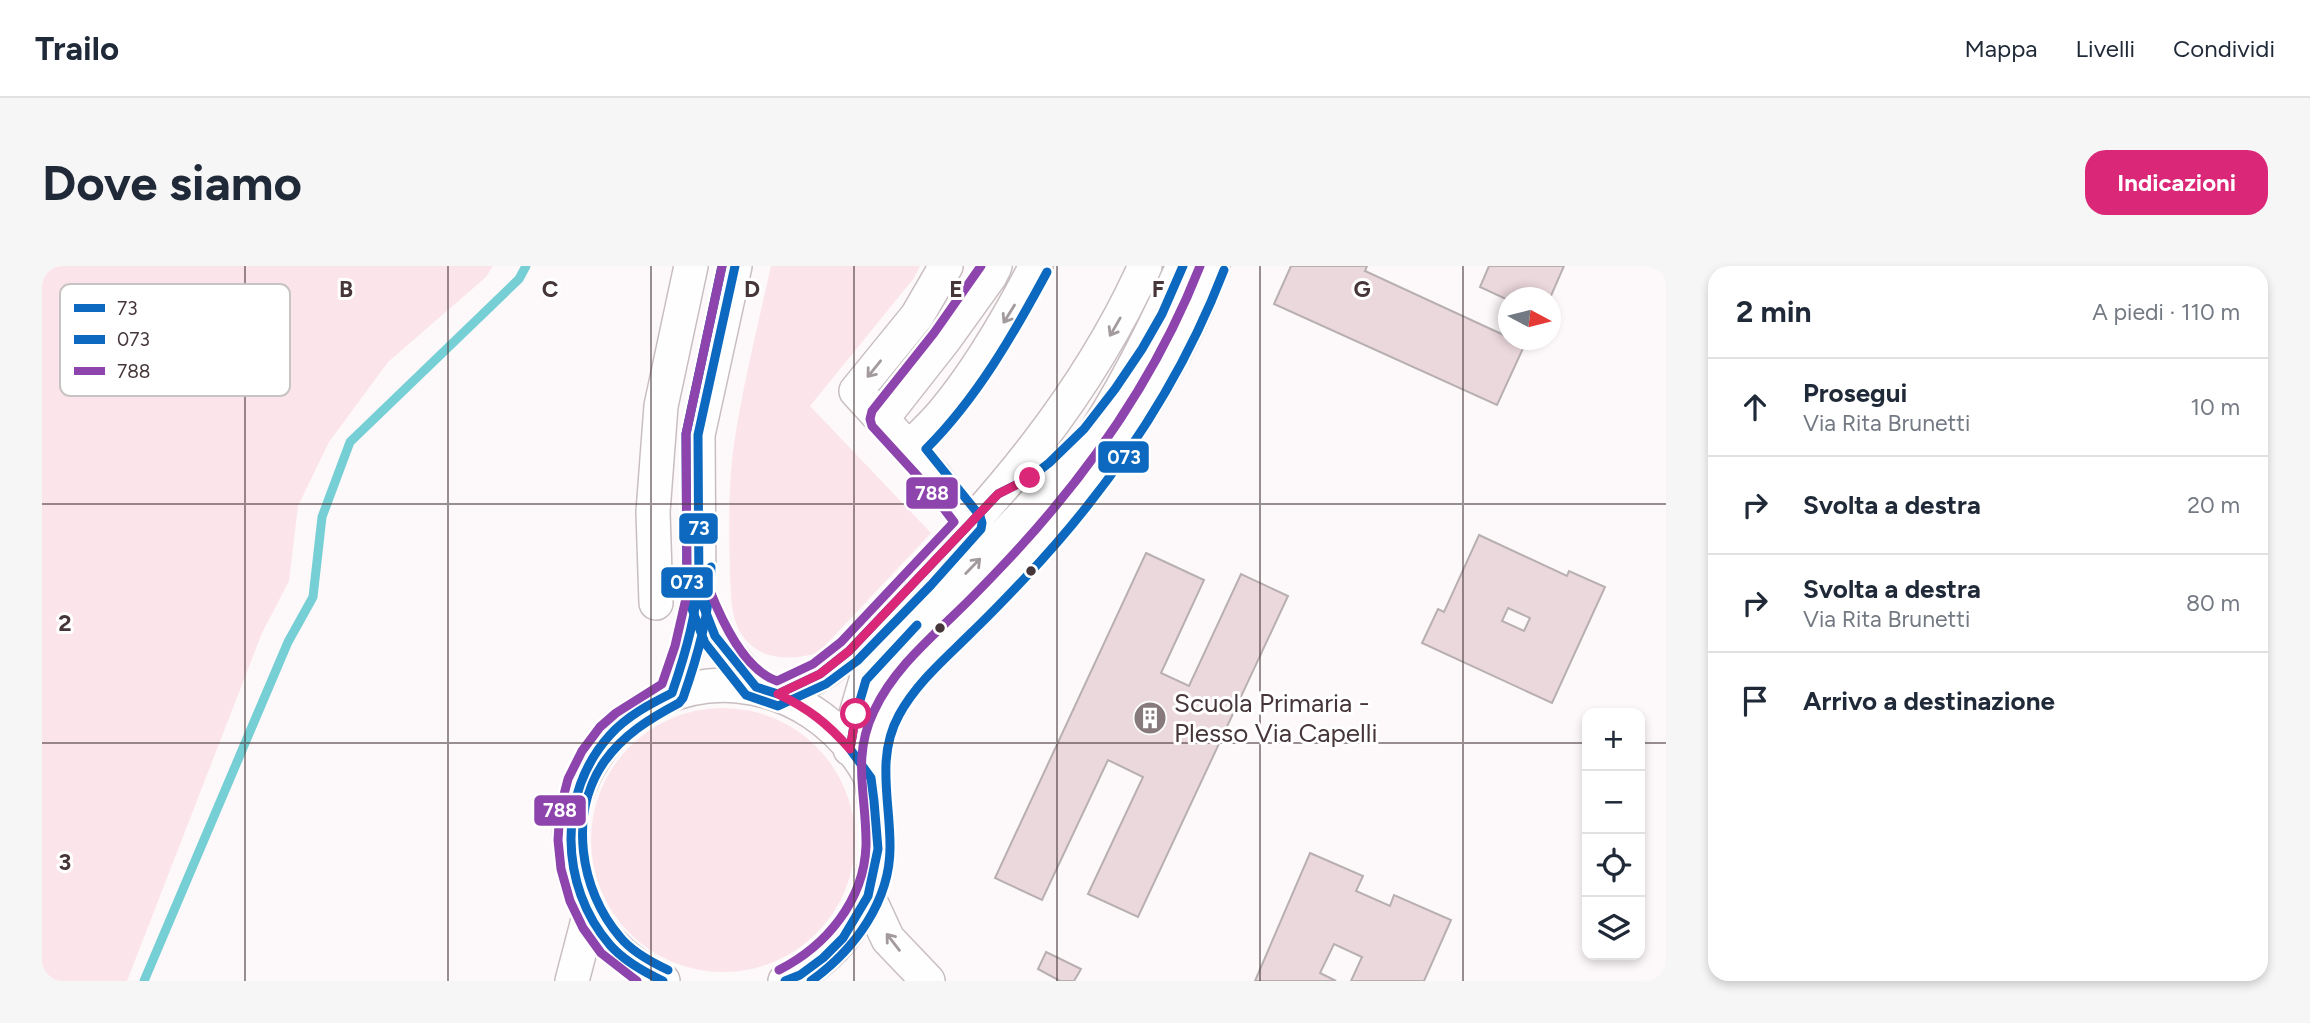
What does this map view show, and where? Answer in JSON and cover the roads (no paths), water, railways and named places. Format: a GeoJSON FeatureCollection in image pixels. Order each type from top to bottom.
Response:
{"type":"FeatureCollection","features":[{"type":"Feature","properties":{"kind":"street"},"geometry":{"type":"LineString","coordinates":[[656,603],[653,512],[661,406],[691,266]]}},
{"type":"Feature","properties":{"kind":"street"},"geometry":{"type":"LineString","coordinates":[[672,693],[687,649],[699,595],[698,435],[735,266]]}},
{"type":"Feature","properties":{"kind":"street"},"geometry":{"type":"LineString","coordinates":[[946,266],[917,316],[856,391],[909,448],[970,523]]}},
{"type":"Feature","properties":{"kind":"street"},"geometry":{"type":"LineString","coordinates":[[882,419],[944,340],[995,266]]}},
{"type":"Feature","properties":{"kind":"street"},"geometry":{"type":"LineString","coordinates":[[909,448],[944,412],[980,362],[1020,297],[1035,266]]}},
{"type":"Feature","properties":{"kind":"street"},"geometry":{"type":"LineString","coordinates":[[767,691],[820,674],[849,651],[998,494],[1088,374],[1128,305],[1145,266]]}},
{"type":"Feature","properties":{"kind":"street"},"geometry":{"type":"LineString","coordinates":[[850,749],[866,680],[1080,456],[1105,419],[1155,326],[1183,266]]}},
{"type":"Feature","properties":{"kind":"street"},"geometry":{"type":"LineString","coordinates":[[802,979],[844,938],[868,896],[878,849],[871,778],[878,731],[892,702],[918,668],[1036,548],[1089,484],[1162,374],[1192,316],[1213,266]]}},
{"type":"Feature","properties":{"kind":"street"},"geometry":{"type":"LineString","coordinates":[[998,494],[1030,478],[1058,455],[1134,363]]}},
{"type":"Feature","properties":{"kind":"street"},"geometry":{"type":"LineString","coordinates":[[699,595],[715,636],[767,691]]}},
{"type":"Feature","properties":{"kind":"street"},"geometry":{"type":"LineString","coordinates":[[663,981],[640,970],[611,946],[589,916],[575,880],[569,842],[573,804],[587,768],[608,736],[638,711],[672,693],[704,685],[767,691],[806,707],[830,726],[871,778]]}},
{"type":"Feature","properties":{"kind":"street"},"geometry":{"type":"LineString","coordinates":[[868,896],[888,939],[928,981]]}},
{"type":"Feature","properties":{"kind":"street"},"geometry":{"type":"LineString","coordinates":[[572,981],[589,916]]}},
{"type":"Feature","properties":{"kind":"waterway"},"geometry":{"type":"LineString","coordinates":[[144,981],[288,642],[313,597],[322,517],[350,442],[519,279],[526,266]]}},
{"type":"Feature","properties":{"kind":"place","name":"Scuola Primaria - Plesso Via Capelli"},"geometry":{"type":"Point","coordinates":[1150,718]}}]}
